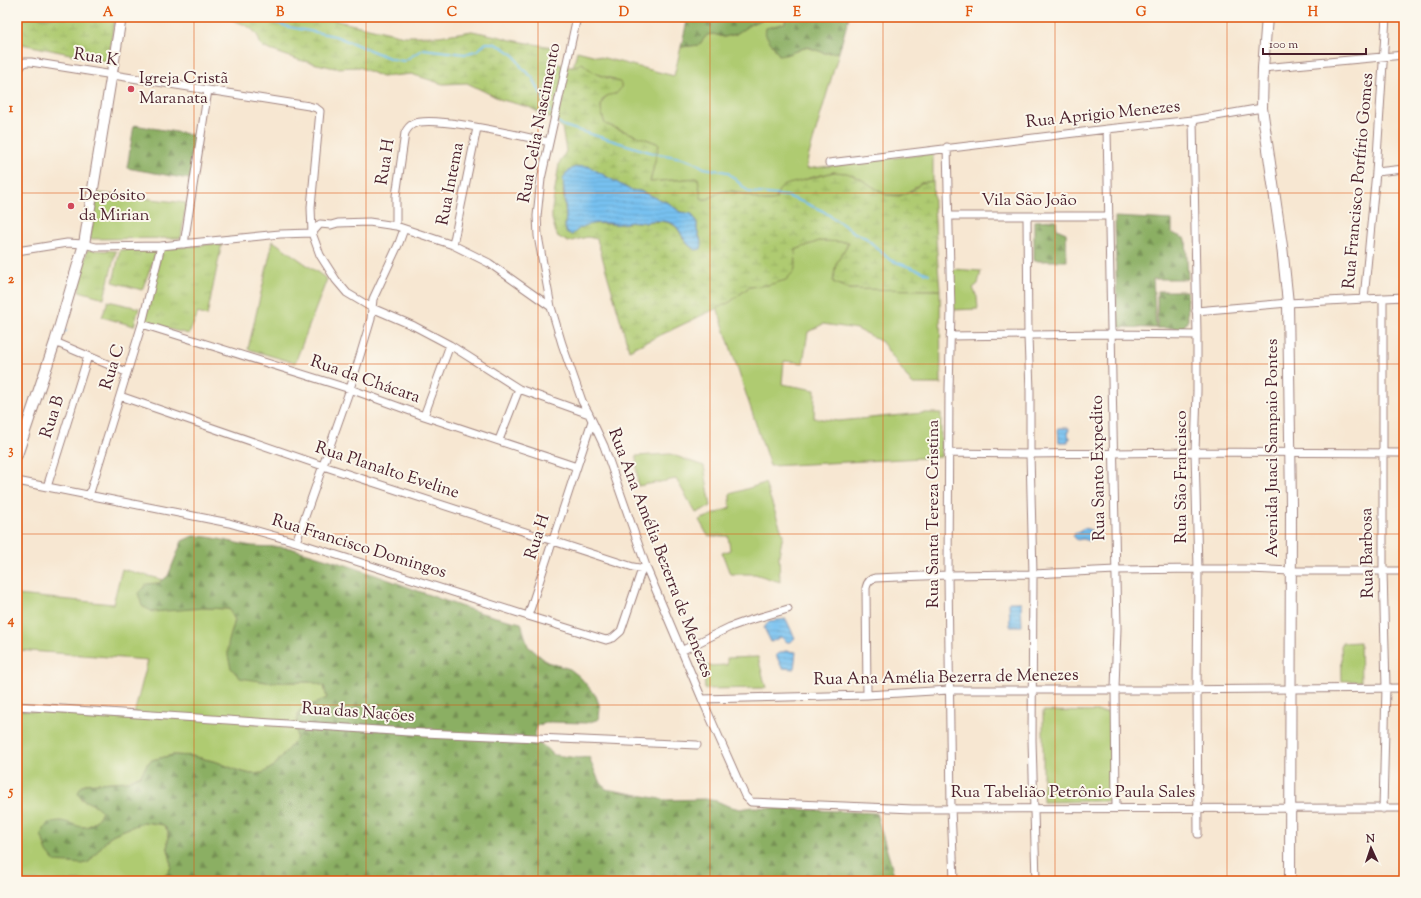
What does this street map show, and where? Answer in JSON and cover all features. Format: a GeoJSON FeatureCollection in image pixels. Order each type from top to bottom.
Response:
{"type":"FeatureCollection","features":[{"type":"Feature","properties":{"kind":"main road"},"geometry":{"type":"LineString","coordinates":[[17,455],[55,342],[84,244],[121,17]]}},
{"type":"Feature","properties":{"kind":"main road","name":"Avenida Juaci Sampaio Pontes"},"geometry":{"type":"LineString","coordinates":[[1267,17],[1262,108],[1282,246],[1288,303],[1291,688],[1290,881]]}},
{"type":"Feature","properties":{"kind":"street","name":"Rua Celia Nascimento"},"geometry":{"type":"LineString","coordinates":[[577,17],[541,179],[537,216],[538,236],[551,307],[582,401],[589,414]]}},
{"type":"Feature","properties":{"kind":"street","name":"Rua Francisco Porfírio Gomes"},"geometry":{"type":"LineString","coordinates":[[1364,299],[1376,172],[1386,17]]}},
{"type":"Feature","properties":{"kind":"street"},"geometry":{"type":"LineString","coordinates":[[1263,68],[1404,56]]}},
{"type":"Feature","properties":{"kind":"street","name":"Rua K"},"geometry":{"type":"LineString","coordinates":[[17,74],[25,62],[32,62],[111,76],[309,106],[320,111]]}},
{"type":"Feature","properties":{"kind":"street"},"geometry":{"type":"LineString","coordinates":[[184,244],[208,90]]}},
{"type":"Feature","properties":{"kind":"street","name":"Rua Aprigio Menezes"},"geometry":{"type":"LineString","coordinates":[[829,163],[947,147],[1193,120],[1262,108]]}},
{"type":"Feature","properties":{"kind":"street","name":"Rua Ana Amélia Bezerra de Menezes"},"geometry":{"type":"LineString","coordinates":[[320,111],[312,194],[312,233],[320,255],[336,280],[347,292],[372,308],[414,326],[450,345],[519,390],[589,414],[604,446],[645,569],[702,699],[949,690],[1404,688]]}},
{"type":"Feature","properties":{"kind":"street","name":"Rua São Francisco"},"geometry":{"type":"LineString","coordinates":[[1193,120],[1197,335],[1195,452],[1198,569],[1198,834]]}},
{"type":"Feature","properties":{"kind":"street","name":"Rua H"},"geometry":{"type":"LineString","coordinates":[[396,226],[396,196],[405,133],[408,128],[414,123],[427,121],[477,128]]}},
{"type":"Feature","properties":{"kind":"street"},"geometry":{"type":"LineString","coordinates":[[477,128],[549,142]]}},
{"type":"Feature","properties":{"kind":"street","name":"Rua Intema"},"geometry":{"type":"LineString","coordinates":[[453,245],[477,128]]}},
{"type":"Feature","properties":{"kind":"street","name":"Rua Santo Expedito"},"geometry":{"type":"LineString","coordinates":[[1107,129],[1117,628],[1115,689],[1116,808]]}},
{"type":"Feature","properties":{"kind":"street","name":"Rua Santa Tereza Cristina"},"geometry":{"type":"LineString","coordinates":[[947,147],[951,311],[948,453],[949,690],[954,881]]}},
{"type":"Feature","properties":{"kind":"street"},"geometry":{"type":"LineString","coordinates":[[1376,172],[1404,169]]}},
{"type":"Feature","properties":{"kind":"street","name":"Vila São João"},"geometry":{"type":"LineString","coordinates":[[949,216],[1109,216]]}},
{"type":"Feature","properties":{"kind":"street"},"geometry":{"type":"LineString","coordinates":[[1027,217],[1030,454],[1034,574],[1032,690],[1036,881]]}},
{"type":"Feature","properties":{"kind":"street"},"geometry":{"type":"LineString","coordinates":[[17,251],[67,243],[84,244],[96,247],[161,246],[312,233],[320,224],[331,225],[338,222],[369,222],[396,226],[453,245],[488,263],[551,307]]}},
{"type":"Feature","properties":{"kind":"street"},"geometry":{"type":"LineString","coordinates":[[296,542],[350,389],[371,319],[373,299],[404,229]]}},
{"type":"Feature","properties":{"kind":"street","name":"Rua C"},"geometry":{"type":"LineString","coordinates":[[89,496],[142,324],[161,246]]}},
{"type":"Feature","properties":{"kind":"street"},"geometry":{"type":"LineString","coordinates":[[1196,311],[1288,303],[1404,297]]}},
{"type":"Feature","properties":{"kind":"street","name":"Rua Barbosa"},"geometry":{"type":"LineString","coordinates":[[1383,298],[1382,453],[1386,687],[1383,808]]}},
{"type":"Feature","properties":{"kind":"street","name":"Rua da Chácara"},"geometry":{"type":"LineString","coordinates":[[142,324],[350,389],[424,416],[577,467]]}},
{"type":"Feature","properties":{"kind":"street"},"geometry":{"type":"LineString","coordinates":[[950,336],[1111,334],[1197,335]]}},
{"type":"Feature","properties":{"kind":"street"},"geometry":{"type":"LineString","coordinates":[[55,342],[126,372]]}},
{"type":"Feature","properties":{"kind":"street"},"geometry":{"type":"LineString","coordinates":[[424,416],[450,345]]}},
{"type":"Feature","properties":{"kind":"street","name":"Rua B"},"geometry":{"type":"LineString","coordinates":[[47,487],[88,356]]}},
{"type":"Feature","properties":{"kind":"street"},"geometry":{"type":"LineString","coordinates":[[499,440],[519,390]]}},
{"type":"Feature","properties":{"kind":"street","name":"Rua Planalto Eveline"},"geometry":{"type":"LineString","coordinates":[[120,396],[323,466],[645,569]]}},
{"type":"Feature","properties":{"kind":"street","name":"Rua H"},"geometry":{"type":"LineString","coordinates":[[528,616],[592,421]]}},
{"type":"Feature","properties":{"kind":"street"},"geometry":{"type":"LineString","coordinates":[[948,453],[1404,453]]}},
{"type":"Feature","properties":{"kind":"street","name":"Rua Francisco Domingos"},"geometry":{"type":"LineString","coordinates":[[17,481],[229,523],[296,542],[606,640],[613,638],[622,628],[645,569]]}},
{"type":"Feature","properties":{"kind":"street"},"geometry":{"type":"LineString","coordinates":[[867,694],[866,585],[871,579],[875,578],[1034,574],[1116,570],[1249,569],[1290,571],[1404,571]]}},
{"type":"Feature","properties":{"kind":"street"},"geometry":{"type":"LineString","coordinates":[[681,651],[730,627],[788,609]]}},
{"type":"Feature","properties":{"kind":"street","name":"Rua Tabelião Petrônio Paula Sales"},"geometry":{"type":"LineString","coordinates":[[702,699],[745,796],[754,803],[913,808],[1404,808]]}},
{"type":"Feature","properties":{"kind":"street","name":"Rua das Nações"},"geometry":{"type":"LineString","coordinates":[[17,706],[424,732],[697,745]]}},
{"type":"Feature","properties":{"kind":"green space"},"geometry":{"type":"Polygon","coordinates":[[[17,17],[155,17],[141,21],[114,22],[108,62],[17,43],[17,17]]]}},
{"type":"Feature","properties":{"kind":"green space"},"geometry":{"type":"Polygon","coordinates":[[[224,17],[330,17],[337,21],[404,36],[439,36],[472,31],[552,47],[555,62],[568,67],[582,63],[596,74],[621,83],[621,88],[616,94],[605,97],[602,100],[601,109],[603,119],[605,124],[659,144],[650,182],[698,178],[701,198],[704,199],[721,192],[728,191],[762,201],[776,200],[779,191],[785,185],[834,172],[847,173],[859,178],[886,195],[899,196],[911,192],[921,183],[933,181],[940,290],[849,289],[833,282],[836,264],[849,242],[819,241],[795,250],[796,265],[794,271],[786,280],[768,285],[749,287],[730,302],[629,350],[597,239],[587,237],[568,242],[557,236],[552,219],[552,209],[559,164],[566,151],[562,128],[555,121],[529,107],[502,100],[467,83],[443,84],[411,74],[382,77],[359,67],[335,68],[299,60],[264,48],[260,44],[256,33],[252,29],[224,17]],[[588,166],[563,190],[566,215],[565,227],[576,230],[591,224],[646,223],[649,221],[662,221],[675,226],[689,246],[696,250],[701,240],[697,230],[697,223],[692,214],[680,212],[670,204],[640,191],[630,190],[588,166]]]}},
{"type":"Feature","properties":{"kind":"green space"},"geometry":{"type":"Polygon","coordinates":[[[688,17],[768,17],[751,24],[736,34],[724,37],[713,34],[707,35],[699,45],[681,47],[688,17]]]}},
{"type":"Feature","properties":{"kind":"green space"},"geometry":{"type":"Polygon","coordinates":[[[768,17],[786,17],[785,55],[807,47],[825,53],[839,52],[806,169],[933,153],[933,181],[921,183],[905,195],[886,195],[859,178],[834,172],[809,178],[777,194],[776,200],[760,200],[734,191],[721,192],[704,199],[701,198],[698,178],[650,182],[659,144],[605,124],[601,107],[603,100],[610,94],[614,79],[597,74],[582,63],[573,68],[577,51],[674,76],[681,47],[699,45],[706,35],[713,34],[724,37],[736,34],[751,24],[768,17]]]}},
{"type":"Feature","properties":{"kind":"green space"},"geometry":{"type":"Polygon","coordinates":[[[786,17],[849,17],[839,52],[825,53],[807,47],[785,55],[779,55],[765,34],[766,28],[785,23],[786,17]]]}},
{"type":"Feature","properties":{"kind":"green space"},"geometry":{"type":"Polygon","coordinates":[[[134,125],[200,136],[194,180],[127,168],[134,125]]]}},
{"type":"Feature","properties":{"kind":"green space"},"geometry":{"type":"Polygon","coordinates":[[[98,193],[186,203],[181,238],[90,239],[98,193]]]}},
{"type":"Feature","properties":{"kind":"green space"},"geometry":{"type":"Polygon","coordinates":[[[1115,217],[1172,220],[1172,233],[1186,239],[1188,279],[1153,279],[1156,328],[1117,327],[1115,217]]]}},
{"type":"Feature","properties":{"kind":"green space"},"geometry":{"type":"Polygon","coordinates":[[[1056,220],[1057,229],[1066,233],[1067,261],[1034,261],[1034,221],[1056,220]]]}},
{"type":"Feature","properties":{"kind":"green space"},"geometry":{"type":"Polygon","coordinates":[[[273,241],[327,279],[295,363],[248,349],[273,241]]]}},
{"type":"Feature","properties":{"kind":"green space"},"geometry":{"type":"Polygon","coordinates":[[[819,241],[849,242],[836,264],[833,282],[849,289],[940,290],[941,384],[912,384],[882,342],[857,329],[823,324],[808,332],[803,363],[784,361],[782,384],[815,390],[814,418],[838,421],[923,413],[941,413],[941,457],[770,466],[717,307],[730,302],[749,287],[768,285],[795,250],[819,241]]]}},
{"type":"Feature","properties":{"kind":"green space"},"geometry":{"type":"Polygon","coordinates":[[[222,243],[207,316],[198,313],[189,334],[144,323],[162,249],[222,243]]]}},
{"type":"Feature","properties":{"kind":"green space"},"geometry":{"type":"Polygon","coordinates":[[[158,248],[142,290],[113,282],[120,250],[158,248]]]}},
{"type":"Feature","properties":{"kind":"green space"},"geometry":{"type":"Polygon","coordinates":[[[87,250],[116,251],[104,298],[79,291],[87,250]]]}},
{"type":"Feature","properties":{"kind":"green space"},"geometry":{"type":"Polygon","coordinates":[[[953,269],[981,271],[978,284],[973,288],[977,297],[978,309],[952,310],[953,269]]]}},
{"type":"Feature","properties":{"kind":"green space"},"geometry":{"type":"Polygon","coordinates":[[[1157,291],[1187,291],[1188,320],[1183,328],[1157,328],[1157,291]]]}},
{"type":"Feature","properties":{"kind":"green space"},"geometry":{"type":"Polygon","coordinates":[[[108,301],[139,308],[134,326],[102,317],[108,301]]]}},
{"type":"Feature","properties":{"kind":"green space"},"geometry":{"type":"Polygon","coordinates":[[[670,454],[704,466],[711,506],[696,513],[676,479],[638,486],[636,456],[670,454]]]}},
{"type":"Feature","properties":{"kind":"green space"},"geometry":{"type":"Polygon","coordinates":[[[765,483],[783,535],[779,555],[780,582],[755,574],[730,574],[722,553],[730,550],[728,536],[708,536],[699,520],[730,508],[730,494],[765,483]]]}},
{"type":"Feature","properties":{"kind":"green space"},"geometry":{"type":"Polygon","coordinates":[[[193,536],[216,538],[252,546],[290,548],[335,561],[480,613],[521,623],[528,646],[547,662],[570,669],[580,677],[596,696],[600,707],[599,719],[587,723],[549,722],[537,726],[534,738],[554,755],[578,758],[589,757],[598,779],[606,789],[666,800],[705,799],[717,801],[740,809],[753,807],[876,813],[896,881],[155,881],[168,873],[171,867],[168,849],[168,831],[164,825],[144,822],[109,837],[89,862],[83,864],[55,862],[47,852],[41,834],[48,823],[61,821],[87,827],[97,820],[102,812],[96,806],[80,797],[78,793],[80,788],[85,784],[128,781],[141,775],[147,764],[152,760],[173,755],[192,756],[217,762],[251,774],[263,773],[274,766],[297,738],[296,726],[299,711],[327,698],[324,686],[312,682],[266,682],[240,678],[231,668],[228,656],[228,644],[235,620],[229,609],[204,608],[153,612],[142,606],[138,593],[147,584],[159,583],[168,576],[182,541],[193,536]]]}},
{"type":"Feature","properties":{"kind":"green space"},"geometry":{"type":"Polygon","coordinates":[[[122,569],[164,580],[159,583],[147,584],[204,608],[229,609],[235,620],[229,655],[231,668],[266,682],[312,682],[324,686],[327,698],[299,712],[296,726],[297,738],[274,766],[263,773],[251,774],[217,762],[192,756],[173,755],[152,760],[147,764],[141,775],[128,781],[84,784],[81,799],[99,807],[102,812],[93,824],[88,826],[78,827],[60,821],[89,862],[109,837],[114,834],[144,822],[164,825],[168,831],[168,849],[171,867],[168,873],[155,881],[17,881],[17,710],[133,718],[148,660],[17,650],[17,595],[113,604],[122,569]]]}},
{"type":"Feature","properties":{"kind":"green space"},"geometry":{"type":"Polygon","coordinates":[[[1360,642],[1361,681],[1342,681],[1341,643],[1360,642]]]}},
{"type":"Feature","properties":{"kind":"green space"},"geometry":{"type":"Polygon","coordinates":[[[758,657],[766,688],[705,689],[704,666],[727,665],[727,658],[758,657]]]}},
{"type":"Feature","properties":{"kind":"green space"},"geometry":{"type":"Polygon","coordinates":[[[1043,711],[1112,712],[1112,801],[1043,802],[1043,711]]]}},
{"type":"Feature","properties":{"kind":"water"},"geometry":{"type":"Polygon","coordinates":[[[588,166],[630,190],[640,191],[670,204],[680,212],[692,214],[697,223],[697,230],[702,245],[701,249],[696,250],[689,245],[675,226],[662,221],[617,224],[597,223],[584,226],[572,235],[566,232],[563,179],[566,173],[573,168],[588,166]]]}},
{"type":"Feature","properties":{"kind":"water"},"geometry":{"type":"Polygon","coordinates":[[[1058,428],[1069,428],[1068,436],[1070,439],[1068,439],[1068,442],[1059,442],[1058,428]]]}},
{"type":"Feature","properties":{"kind":"water"},"geometry":{"type":"Polygon","coordinates":[[[1084,528],[1091,530],[1093,538],[1090,541],[1083,539],[1077,540],[1073,536],[1075,533],[1084,528]]]}},
{"type":"Feature","properties":{"kind":"water"},"geometry":{"type":"Polygon","coordinates":[[[1009,602],[1021,602],[1022,626],[1010,626],[1009,602]]]}},
{"type":"Feature","properties":{"kind":"water"},"geometry":{"type":"Polygon","coordinates":[[[786,619],[795,638],[791,642],[787,642],[781,637],[771,642],[764,628],[769,621],[786,619]]]}},
{"type":"Feature","properties":{"kind":"water"},"geometry":{"type":"Polygon","coordinates":[[[785,651],[796,652],[794,669],[782,668],[776,655],[785,651]]]}},
{"type":"Feature","properties":{"kind":"waterway"},"geometry":{"type":"LineString","coordinates":[[258,17],[289,27],[335,36],[392,59],[404,61],[423,49],[465,54],[478,50],[486,43],[493,43],[514,55],[522,68],[533,78],[550,112]]}},
{"type":"Feature","properties":{"kind":"waterway"},"geometry":{"type":"LineString","coordinates":[[558,122],[564,126],[653,153],[682,158],[694,162],[704,168],[727,172],[749,192],[787,196],[805,203],[823,211],[855,233],[866,238],[890,260],[929,274]]}},
{"type":"Feature","properties":{"kind":"waterway"},"geometry":{"type":"LineString","coordinates":[[62,332],[66,331]]}},
{"type":"Feature","properties":{"kind":"place","name":"Igreja Cristã Maranata"},"geometry":{"type":"Point","coordinates":[131,89]}},
{"type":"Feature","properties":{"kind":"place","name":"Depósito da Mirian"},"geometry":{"type":"Point","coordinates":[71,206]}}]}
